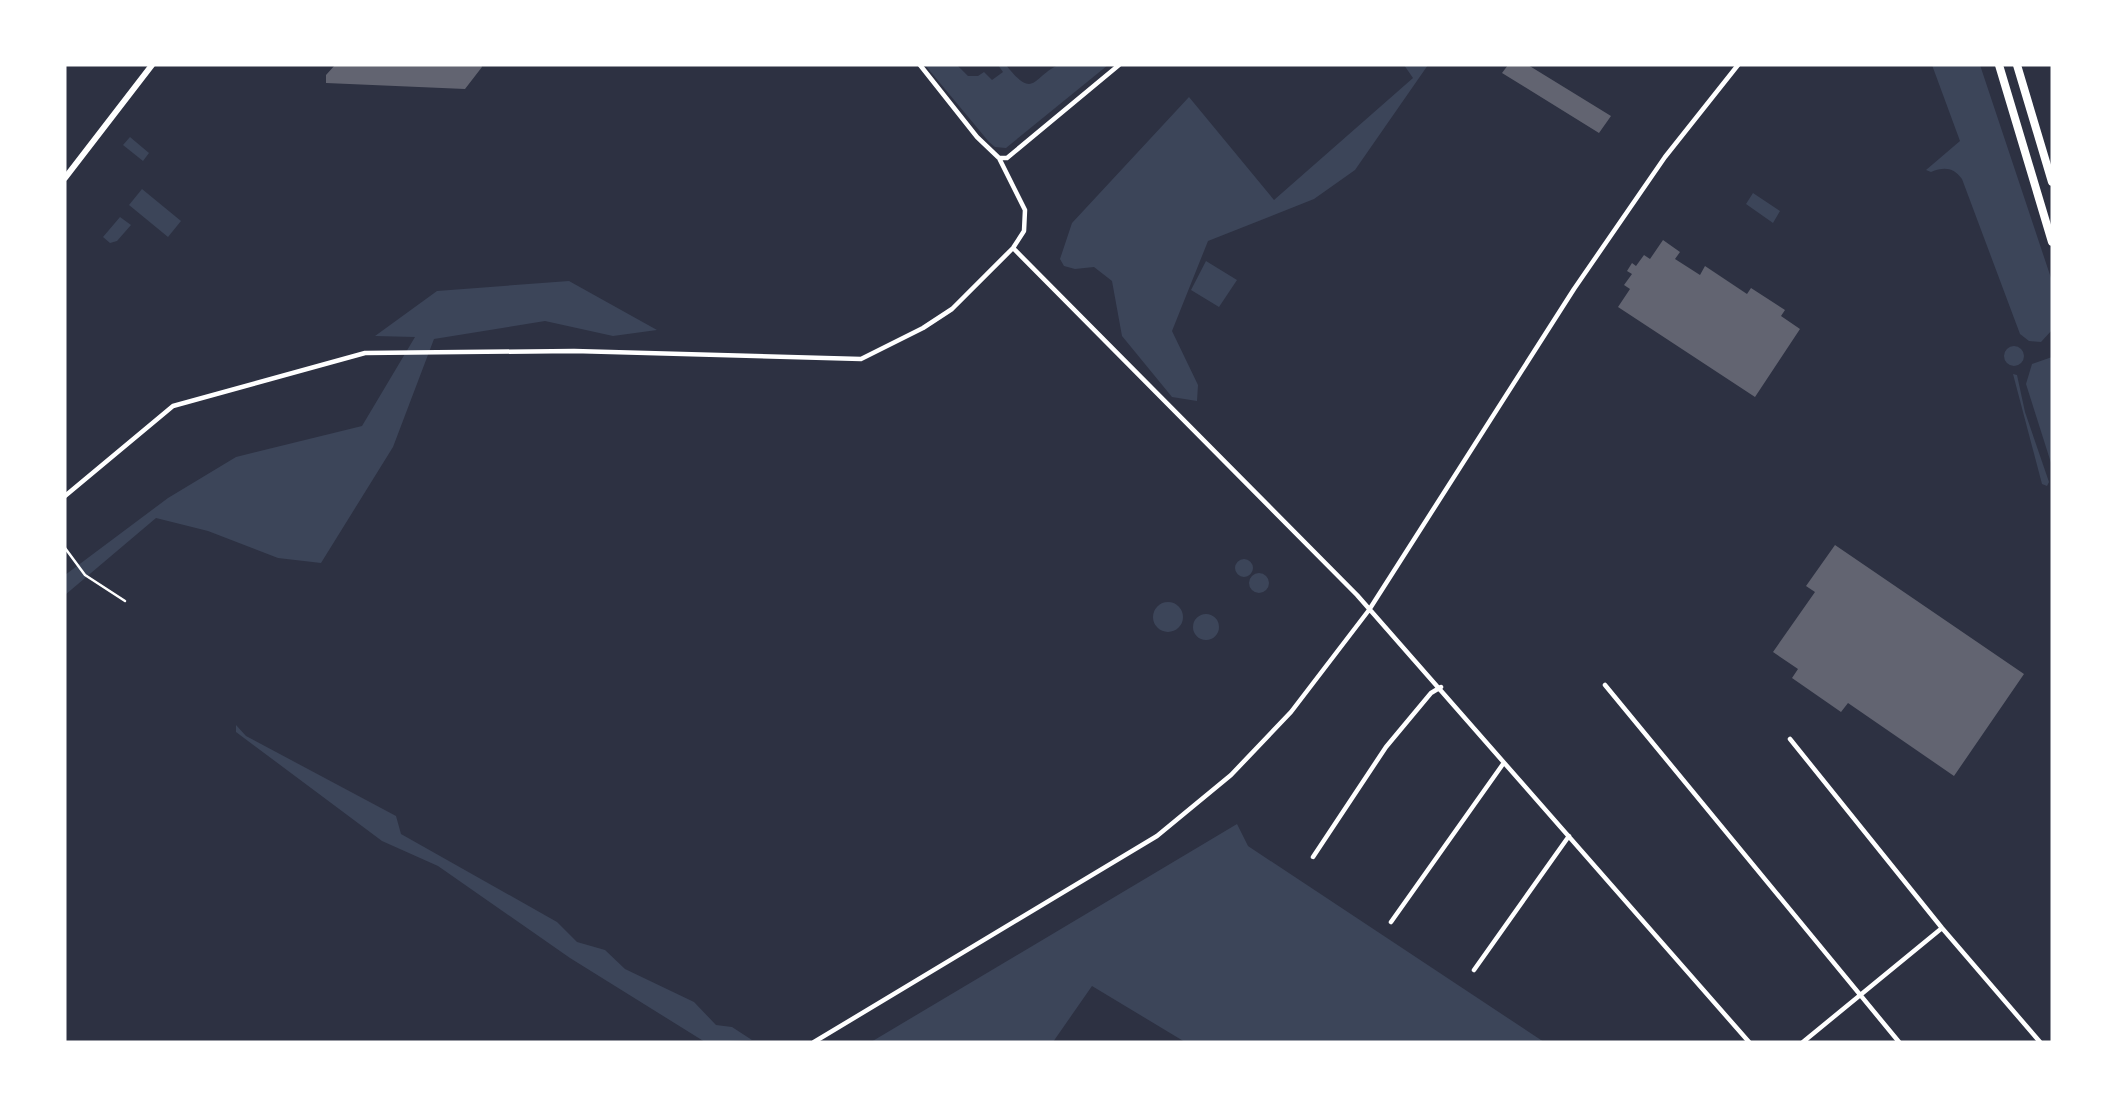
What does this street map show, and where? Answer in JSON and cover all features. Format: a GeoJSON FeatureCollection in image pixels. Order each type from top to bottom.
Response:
{"type":"FeatureCollection","features":[{"type":"Feature","properties":{"kind":"main road"},"geometry":{"type":"LineString","coordinates":[[1999,65],[2052,242]]}},
{"type":"Feature","properties":{"kind":"main road"},"geometry":{"type":"LineString","coordinates":[[2017,65],[2052,182]]}},
{"type":"Feature","properties":{"kind":"street"},"geometry":{"type":"LineString","coordinates":[[65,178],[152,65]]}},
{"type":"Feature","properties":{"kind":"street"},"geometry":{"type":"LineString","coordinates":[[65,496],[173,406],[365,352],[574,351],[861,359],[923,328],[952,309],[1013,248],[1024,231],[1026,210],[999,158],[976,137],[920,65]]}},
{"type":"Feature","properties":{"kind":"street"},"geometry":{"type":"LineString","coordinates":[[999,158],[1007,158],[1119,65]]}},
{"type":"Feature","properties":{"kind":"street"},"geometry":{"type":"LineString","coordinates":[[814,1042],[1157,836],[1231,775],[1291,712],[1369,610],[1574,289],[1665,157],[1738,65]]}},
{"type":"Feature","properties":{"kind":"street"},"geometry":{"type":"LineString","coordinates":[[1013,248],[1369,610],[1441,687],[1503,764],[1749,1042]]}},
{"type":"Feature","properties":{"kind":"street"},"geometry":{"type":"LineString","coordinates":[[1605,685],[1899,1042]]}},
{"type":"Feature","properties":{"kind":"street"},"geometry":{"type":"LineString","coordinates":[[1313,857],[1386,747],[1431,692],[1441,687]]}},
{"type":"Feature","properties":{"kind":"street"},"geometry":{"type":"LineString","coordinates":[[1790,739],[1942,928],[2040,1042]]}},
{"type":"Feature","properties":{"kind":"street"},"geometry":{"type":"LineString","coordinates":[[1391,922],[1503,764]]}},
{"type":"Feature","properties":{"kind":"street"},"geometry":{"type":"LineString","coordinates":[[1474,970],[1569,836]]}},
{"type":"Feature","properties":{"kind":"street"},"geometry":{"type":"LineString","coordinates":[[1803,1042],[1942,928]]}},
{"type":"Feature","properties":{"kind":"lane"},"geometry":{"type":"LineString","coordinates":[[65,548],[85,575],[125,601]]}},
{"type":"Feature","properties":{"kind":"shaded area"},"geometry":{"type":"Polygon","coordinates":[[[925,65],[957,65],[968,76],[978,76],[984,72],[992,80],[1003,72],[998,65],[1006,65],[1023,82],[1029,84],[1059,65],[1108,65],[1006,148],[995,147],[989,142],[925,65]]]}},
{"type":"Feature","properties":{"kind":"shaded area"},"geometry":{"type":"Polygon","coordinates":[[[1404,65],[1428,65],[1355,170],[1314,199],[1208,241],[1172,331],[1198,385],[1197,401],[1172,397],[1122,336],[1112,281],[1094,267],[1075,269],[1064,266],[1060,259],[1072,223],[1189,97],[1274,200],[1413,78],[1404,65]]]}},
{"type":"Feature","properties":{"kind":"shaded area"},"geometry":{"type":"Polygon","coordinates":[[[1932,65],[1980,65],[2052,281],[2052,330],[2041,342],[2029,341],[2020,334],[1962,179],[1948,169],[1931,172],[1926,170],[1960,141],[1932,65]]]}},
{"type":"Feature","properties":{"kind":"shaded area"},"geometry":{"type":"Polygon","coordinates":[[[130,137],[149,153],[143,161],[123,145],[130,137]]]}},
{"type":"Feature","properties":{"kind":"shaded area"},"geometry":{"type":"Polygon","coordinates":[[[142,189],[181,221],[168,237],[129,205],[142,189]]]}},
{"type":"Feature","properties":{"kind":"shaded area"},"geometry":{"type":"Polygon","coordinates":[[[1753,193],[1780,211],[1773,223],[1746,204],[1753,193]]]}},
{"type":"Feature","properties":{"kind":"shaded area"},"geometry":{"type":"Polygon","coordinates":[[[120,217],[131,225],[117,241],[110,243],[103,237],[120,217]]]}},
{"type":"Feature","properties":{"kind":"shaded area"},"geometry":{"type":"Polygon","coordinates":[[[1206,261],[1237,280],[1219,307],[1191,290],[1206,261]]]}},
{"type":"Feature","properties":{"kind":"shaded area"},"geometry":{"type":"Polygon","coordinates":[[[569,281],[657,330],[613,336],[545,321],[434,339],[393,447],[321,563],[278,558],[208,531],[156,518],[65,595],[65,575],[168,498],[236,457],[362,426],[415,337],[375,336],[437,291],[569,281]]]}},
{"type":"Feature","properties":{"kind":"shaded area"},"geometry":{"type":"Polygon","coordinates":[[[2010,346],[2018,346],[2024,356],[2018,366],[2010,366],[2004,360],[2004,352],[2010,346]]]}},
{"type":"Feature","properties":{"kind":"shaded area"},"geometry":{"type":"Polygon","coordinates":[[[2052,357],[2052,466],[2026,384],[2032,364],[2052,357]]]}},
{"type":"Feature","properties":{"kind":"shaded area"},"geometry":{"type":"Polygon","coordinates":[[[2013,374],[2017,375],[2025,412],[2049,482],[2047,486],[2042,484],[2013,374]]]}},
{"type":"Feature","properties":{"kind":"shaded area"},"geometry":{"type":"Polygon","coordinates":[[[1244,559],[1250,562],[1253,568],[1250,574],[1244,577],[1238,574],[1235,568],[1238,562],[1244,559]]]}},
{"type":"Feature","properties":{"kind":"shaded area"},"geometry":{"type":"Polygon","coordinates":[[[1255,573],[1263,573],[1269,583],[1263,593],[1255,593],[1249,587],[1249,579],[1255,573]]]}},
{"type":"Feature","properties":{"kind":"shaded area"},"geometry":{"type":"Polygon","coordinates":[[[1168,602],[1179,606],[1183,617],[1179,628],[1168,632],[1157,628],[1153,617],[1157,606],[1168,602]]]}},
{"type":"Feature","properties":{"kind":"shaded area"},"geometry":{"type":"Polygon","coordinates":[[[1206,614],[1215,618],[1219,627],[1215,636],[1206,640],[1197,636],[1193,627],[1197,618],[1206,614]]]}},
{"type":"Feature","properties":{"kind":"shaded area"},"geometry":{"type":"Polygon","coordinates":[[[236,725],[246,736],[396,816],[401,834],[557,922],[577,942],[605,950],[625,969],[694,1002],[716,1025],[732,1027],[752,1040],[705,1042],[570,958],[438,866],[382,841],[236,732],[236,725]]]}},
{"type":"Feature","properties":{"kind":"shaded area"},"geometry":{"type":"Polygon","coordinates":[[[1237,824],[1248,846],[1544,1042],[1185,1042],[1092,986],[1053,1042],[871,1042],[1237,824]]]}},
{"type":"Feature","properties":{"kind":"building"},"geometry":{"type":"Polygon","coordinates":[[[335,65],[482,67],[465,89],[326,83],[326,75],[335,65]]]}},
{"type":"Feature","properties":{"kind":"building"},"geometry":{"type":"Polygon","coordinates":[[[1508,65],[1528,65],[1611,116],[1599,133],[1502,73],[1508,65]]]}},
{"type":"Feature","properties":{"kind":"building"},"geometry":{"type":"Polygon","coordinates":[[[1663,240],[1680,252],[1675,259],[1700,275],[1705,266],[1747,294],[1751,288],[1785,310],[1781,316],[1800,329],[1755,397],[1618,307],[1630,289],[1624,285],[1632,274],[1627,271],[1632,263],[1636,266],[1644,255],[1650,259],[1663,240]]]}},
{"type":"Feature","properties":{"kind":"building"},"geometry":{"type":"Polygon","coordinates":[[[1835,545],[2024,674],[1954,776],[1848,703],[1841,712],[1792,678],[1798,669],[1773,652],[1815,592],[1806,586],[1835,545]]]}}]}
